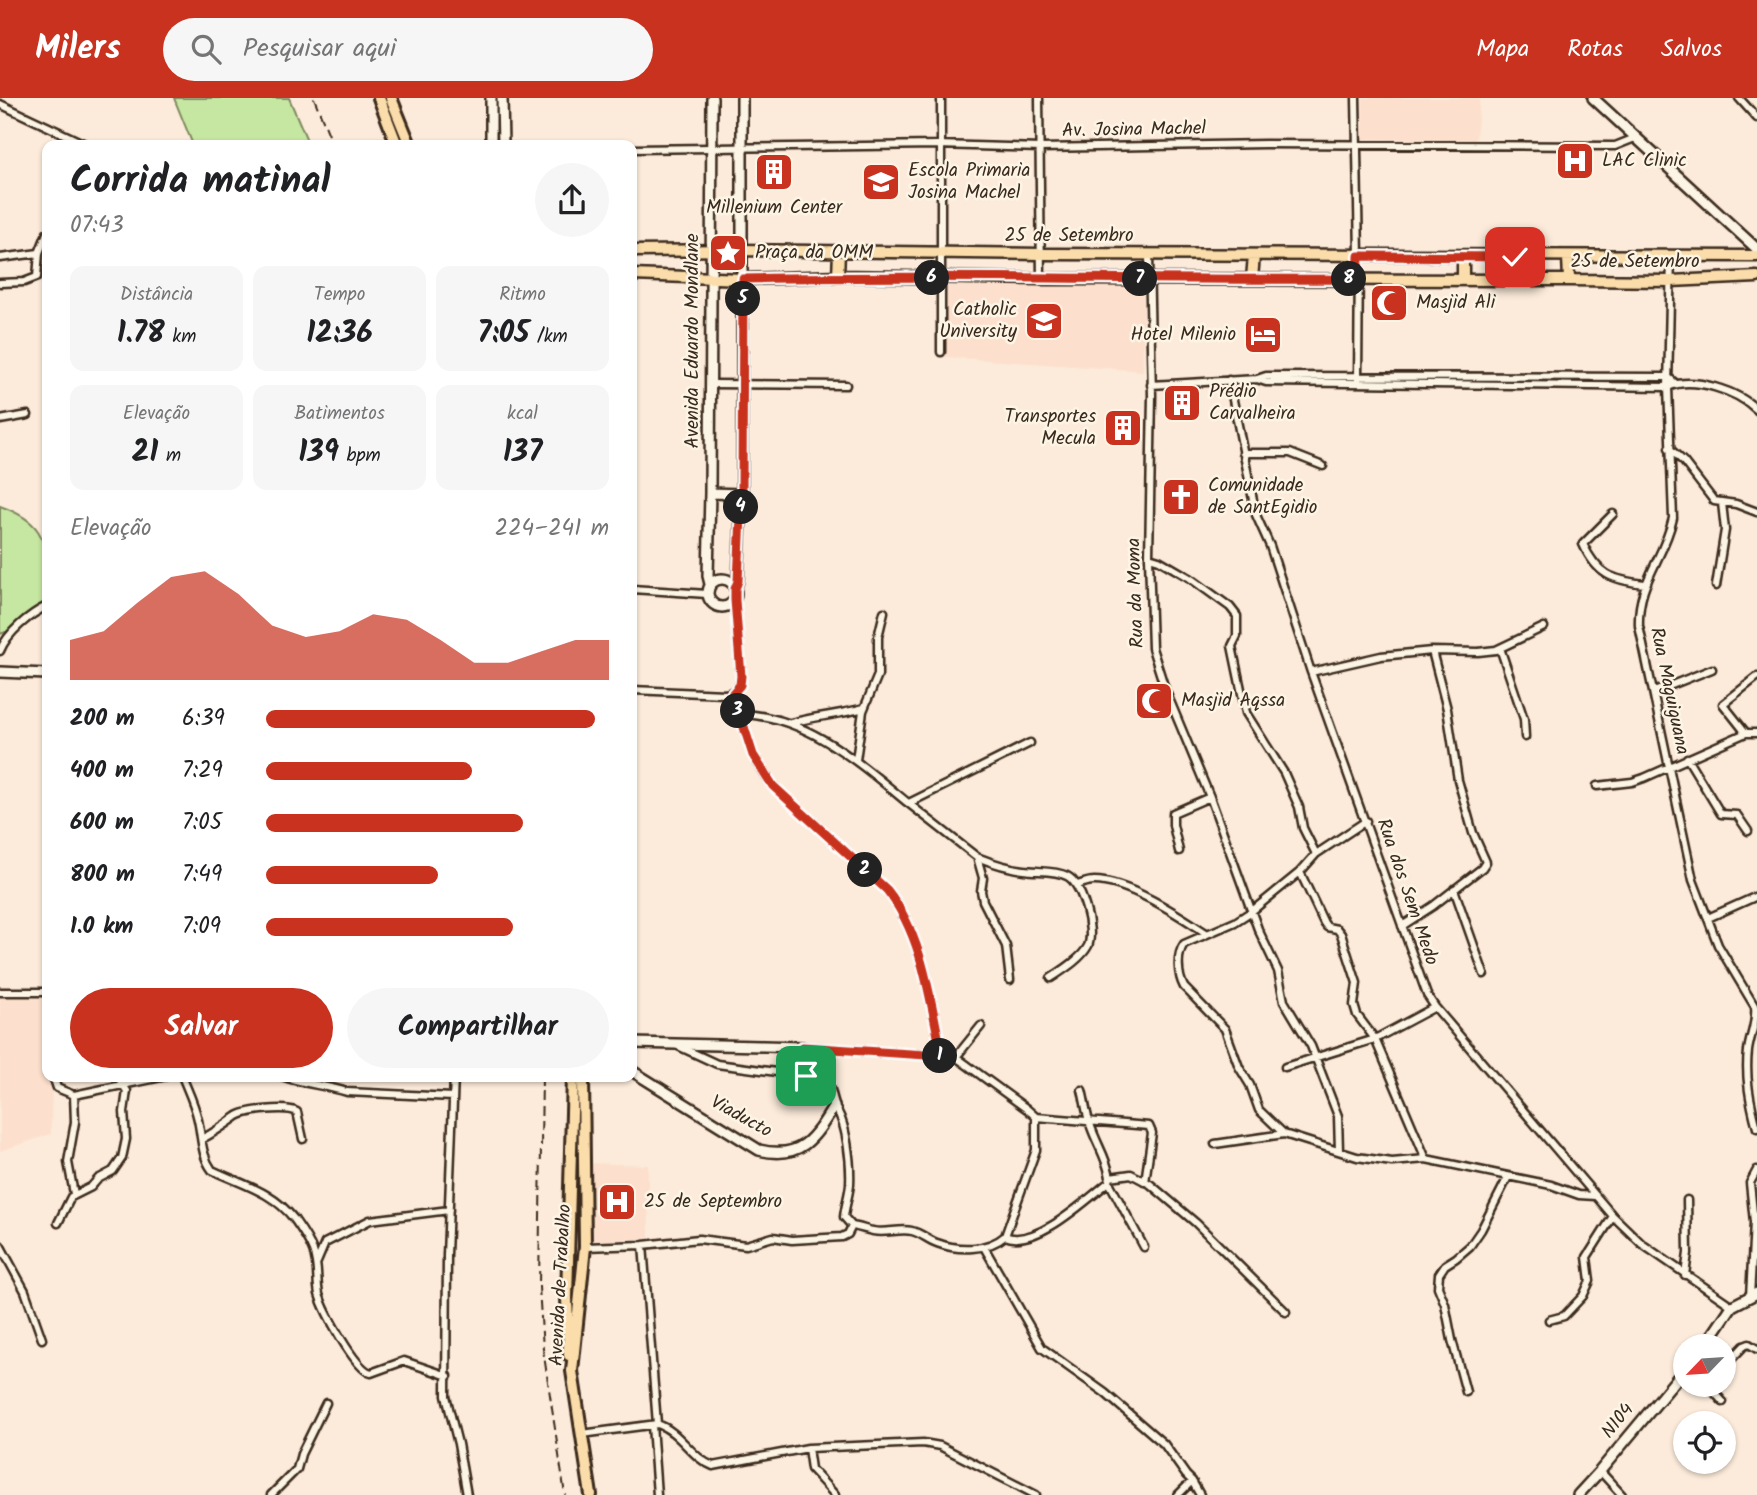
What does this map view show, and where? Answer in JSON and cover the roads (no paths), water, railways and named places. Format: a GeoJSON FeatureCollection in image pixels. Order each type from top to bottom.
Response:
{"type":"FeatureCollection","features":[{"type":"Feature","properties":{"kind":"highway"},"geometry":{"type":"LineString","coordinates":[[379,98],[395,140]]}},
{"type":"Feature","properties":{"kind":"highway"},"geometry":{"type":"LineString","coordinates":[[391,98],[408,140]]}},
{"type":"Feature","properties":{"kind":"highway"},"geometry":{"type":"LineString","coordinates":[[572,1371],[567,1298],[573,1082]]}},
{"type":"Feature","properties":{"kind":"highway","name":"Avenida de Trabalho"},"geometry":{"type":"LineString","coordinates":[[583,1082],[585,1247],[572,1371],[591,1495]]}},
{"type":"Feature","properties":{"kind":"main road"},"geometry":{"type":"LineString","coordinates":[[491,98],[491,140]]}},
{"type":"Feature","properties":{"kind":"main road"},"geometry":{"type":"LineString","coordinates":[[502,98],[503,140]]}},
{"type":"Feature","properties":{"kind":"main road","name":"Avenida Eduardo Mondlane"},"geometry":{"type":"LineString","coordinates":[[709,589],[712,98]]}},
{"type":"Feature","properties":{"kind":"main road"},"geometry":{"type":"LineString","coordinates":[[735,589],[732,583],[724,579],[716,580],[709,589],[711,603],[720,607],[728,606],[735,600],[738,581],[743,384],[742,98]]}},
{"type":"Feature","properties":{"kind":"main road"},"geometry":{"type":"LineString","coordinates":[[1593,98],[1757,249]]}},
{"type":"Feature","properties":{"kind":"main road","name":"25 de Setembro"},"geometry":{"type":"LineString","coordinates":[[637,251],[1462,257],[1757,256]]}},
{"type":"Feature","properties":{"kind":"main road"},"geometry":{"type":"LineString","coordinates":[[838,276],[839,252]]}},
{"type":"Feature","properties":{"kind":"main road"},"geometry":{"type":"LineString","coordinates":[[1252,279],[1254,255]]}},
{"type":"Feature","properties":{"kind":"main road"},"geometry":{"type":"LineString","coordinates":[[1462,257],[1463,279]]}},
{"type":"Feature","properties":{"kind":"main road"},"geometry":{"type":"LineString","coordinates":[[1568,257],[1569,281]]}},
{"type":"Feature","properties":{"kind":"main road","name":"25 de Setembro"},"geometry":{"type":"LineString","coordinates":[[637,275],[743,279],[838,276],[1569,281],[1671,281],[1757,277]]}},
{"type":"Feature","properties":{"kind":"main road"},"geometry":{"type":"LineString","coordinates":[[710,493],[742,494]]}},
{"type":"Feature","properties":{"kind":"main road"},"geometry":{"type":"LineString","coordinates":[[0,673],[42,674]]}},
{"type":"Feature","properties":{"kind":"main road"},"geometry":{"type":"LineString","coordinates":[[637,1043],[802,1047],[817,1057],[823,1067],[834,1107]]}},
{"type":"Feature","properties":{"kind":"main road","name":"Viaducto"},"geometry":{"type":"LineString","coordinates":[[637,1074],[759,1150],[773,1154],[787,1153],[808,1142],[834,1107]]}},
{"type":"Feature","properties":{"kind":"main road"},"geometry":{"type":"LineString","coordinates":[[1713,1334],[1732,1306],[1754,1295]]}},
{"type":"Feature","properties":{"kind":"main road","name":"N104"},"geometry":{"type":"LineString","coordinates":[[1578,1495],[1673,1383]]}},
{"type":"Feature","properties":{"kind":"street"},"geometry":{"type":"LineString","coordinates":[[941,352],[942,98]]}},
{"type":"Feature","properties":{"kind":"street"},"geometry":{"type":"LineString","coordinates":[[1039,98],[1041,279]]}},
{"type":"Feature","properties":{"kind":"street"},"geometry":{"type":"LineString","coordinates":[[1356,98],[1358,379]]}},
{"type":"Feature","properties":{"kind":"street"},"geometry":{"type":"LineString","coordinates":[[1740,98],[1757,118]]}},
{"type":"Feature","properties":{"kind":"street"},"geometry":{"type":"LineString","coordinates":[[0,104],[67,140]]}},
{"type":"Feature","properties":{"kind":"street","name":"Av. Josina Machel"},"geometry":{"type":"LineString","coordinates":[[637,149],[941,145],[1040,148],[1615,146],[1635,138]]}},
{"type":"Feature","properties":{"kind":"street"},"geometry":{"type":"LineString","coordinates":[[0,283],[24,282],[37,277],[42,246]]}},
{"type":"Feature","properties":{"kind":"street"},"geometry":{"type":"LineString","coordinates":[[0,258],[39,253]]}},
{"type":"Feature","properties":{"kind":"street","name":"Rua da Moma"},"geometry":{"type":"LineString","coordinates":[[1149,255],[1149,557],[1152,648],[1165,688],[1278,971],[1284,1000],[1303,1030],[1338,1116],[1339,1151]]}},
{"type":"Feature","properties":{"kind":"street","name":"Rua Maguiguana"},"geometry":{"type":"LineString","coordinates":[[1671,256],[1668,387],[1673,518],[1669,534],[1645,584],[1638,606],[1639,626],[1693,880],[1729,965],[1751,997]]}},
{"type":"Feature","properties":{"kind":"street"},"geometry":{"type":"LineString","coordinates":[[1151,385],[1257,379],[1266,382],[1289,379],[1668,377],[1676,384]]}},
{"type":"Feature","properties":{"kind":"street"},"geometry":{"type":"LineString","coordinates":[[1358,379],[1668,387],[1676,384],[1727,390],[1749,402],[1757,410]]}},
{"type":"Feature","properties":{"kind":"street","name":"Rua dos Sem Medo"},"geometry":{"type":"LineString","coordinates":[[1229,380],[1256,515],[1270,546],[1311,672],[1427,995],[1613,1216],[1642,1244],[1732,1306]]}},
{"type":"Feature","properties":{"kind":"street"},"geometry":{"type":"LineString","coordinates":[[711,384],[846,385]]}},
{"type":"Feature","properties":{"kind":"street"},"geometry":{"type":"LineString","coordinates":[[0,420],[28,415]]}},
{"type":"Feature","properties":{"kind":"street"},"geometry":{"type":"LineString","coordinates":[[1670,448],[1711,498],[1757,512]]}},
{"type":"Feature","properties":{"kind":"street"},"geometry":{"type":"LineString","coordinates":[[1243,453],[1290,453],[1322,466]]}},
{"type":"Feature","properties":{"kind":"street"},"geometry":{"type":"LineString","coordinates":[[1716,586],[1725,530],[1722,503]]}},
{"type":"Feature","properties":{"kind":"street"},"geometry":{"type":"LineString","coordinates":[[1613,514],[1583,544],[1594,565],[1605,574],[1616,580],[1645,584]]}},
{"type":"Feature","properties":{"kind":"street"},"geometry":{"type":"LineString","coordinates":[[1149,557],[1190,578],[1230,607],[1237,616],[1237,636],[1232,646],[1246,713],[1284,773],[1298,807],[1303,828],[1316,854]]}},
{"type":"Feature","properties":{"kind":"street"},"geometry":{"type":"LineString","coordinates":[[637,589],[709,589]]}},
{"type":"Feature","properties":{"kind":"street"},"geometry":{"type":"LineString","coordinates":[[733,693],[740,685],[741,676],[735,600]]}},
{"type":"Feature","properties":{"kind":"street"},"geometry":{"type":"LineString","coordinates":[[0,650],[14,632],[42,609]]}},
{"type":"Feature","properties":{"kind":"street"},"geometry":{"type":"LineString","coordinates":[[856,760],[864,708],[878,676],[878,638],[884,612]]}},
{"type":"Feature","properties":{"kind":"street"},"geometry":{"type":"LineString","coordinates":[[1311,672],[1381,656],[1432,651],[1478,652],[1500,648],[1544,626]]}},
{"type":"Feature","properties":{"kind":"street"},"geometry":{"type":"LineString","coordinates":[[1500,648],[1524,719],[1525,737]]}},
{"type":"Feature","properties":{"kind":"street"},"geometry":{"type":"LineString","coordinates":[[1402,926],[1482,868],[1486,859],[1472,833],[1458,780],[1447,709],[1432,651]]}},
{"type":"Feature","properties":{"kind":"street"},"geometry":{"type":"LineString","coordinates":[[1654,692],[1712,669]]}},
{"type":"Feature","properties":{"kind":"street"},"geometry":{"type":"LineString","coordinates":[[1746,733],[1723,704],[1757,677]]}},
{"type":"Feature","properties":{"kind":"street"},"geometry":{"type":"LineString","coordinates":[[637,690],[733,693]]}},
{"type":"Feature","properties":{"kind":"street"},"geometry":{"type":"LineString","coordinates":[[733,693],[753,755],[773,786],[887,890],[899,906],[924,973],[942,1056]]}},
{"type":"Feature","properties":{"kind":"street"},"geometry":{"type":"LineString","coordinates":[[790,723],[864,708]]}},
{"type":"Feature","properties":{"kind":"street"},"geometry":{"type":"LineString","coordinates":[[739,714],[790,723],[856,760],[976,857],[993,864],[1063,874],[1071,878],[1082,894],[1091,933],[1088,945],[1080,956],[1051,978]]}},
{"type":"Feature","properties":{"kind":"street"},"geometry":{"type":"LineString","coordinates":[[1597,786],[1632,782],[1746,733],[1757,733]]}},
{"type":"Feature","properties":{"kind":"street"},"geometry":{"type":"LineString","coordinates":[[909,803],[1030,743]]}},
{"type":"Feature","properties":{"kind":"street"},"geometry":{"type":"LineString","coordinates":[[1687,758],[1721,814],[1737,815],[1748,831]]}},
{"type":"Feature","properties":{"kind":"street"},"geometry":{"type":"LineString","coordinates":[[1179,851],[1173,813],[1210,797]]}},
{"type":"Feature","properties":{"kind":"street"},"geometry":{"type":"LineString","coordinates":[[1284,1135],[1259,1110],[1225,1028],[1180,980],[1180,949],[1184,944],[1235,922],[1252,911],[1300,872],[1316,854],[1366,821]]}},
{"type":"Feature","properties":{"kind":"street"},"geometry":{"type":"LineString","coordinates":[[976,857],[983,878],[981,891],[984,901],[1006,946],[1010,980]]}},
{"type":"Feature","properties":{"kind":"street"},"geometry":{"type":"LineString","coordinates":[[1300,872],[1324,923],[1341,934],[1357,983],[1354,1005],[1357,1015],[1375,1039],[1426,1159]]}},
{"type":"Feature","properties":{"kind":"street"},"geometry":{"type":"LineString","coordinates":[[1077,886],[1093,881],[1124,888],[1167,907],[1206,933]]}},
{"type":"Feature","properties":{"kind":"street"},"geometry":{"type":"LineString","coordinates":[[1454,889],[1485,974]]}},
{"type":"Feature","properties":{"kind":"street"},"geometry":{"type":"LineString","coordinates":[[1708,918],[1757,896]]}},
{"type":"Feature","properties":{"kind":"street"},"geometry":{"type":"LineString","coordinates":[[1757,987],[1751,997],[1756,1018],[1746,1072],[1757,1128]]}},
{"type":"Feature","properties":{"kind":"street"},"geometry":{"type":"LineString","coordinates":[[0,992],[42,992]]}},
{"type":"Feature","properties":{"kind":"street"},"geometry":{"type":"LineString","coordinates":[[1285,1067],[1375,1039],[1435,1007]]}},
{"type":"Feature","properties":{"kind":"street"},"geometry":{"type":"LineString","coordinates":[[956,1057],[981,1026]]}},
{"type":"Feature","properties":{"kind":"street"},"geometry":{"type":"LineString","coordinates":[[674,1044],[717,1064],[806,1076],[829,1083]]}},
{"type":"Feature","properties":{"kind":"street"},"geometry":{"type":"LineString","coordinates":[[802,1047],[956,1057],[1036,1117],[1149,1126],[1152,1133],[1145,1182]]}},
{"type":"Feature","properties":{"kind":"street"},"geometry":{"type":"LineString","coordinates":[[55,1082],[57,1088],[74,1095],[132,1082]]}},
{"type":"Feature","properties":{"kind":"street"},"geometry":{"type":"LineString","coordinates":[[184,1082],[195,1110],[205,1158],[212,1170],[269,1195],[281,1205],[304,1234],[317,1262],[317,1284],[322,1303],[360,1367],[371,1373],[404,1361],[448,1376]]}},
{"type":"Feature","properties":{"kind":"street"},"geometry":{"type":"LineString","coordinates":[[298,1082],[347,1092],[453,1097]]}},
{"type":"Feature","properties":{"kind":"street"},"geometry":{"type":"LineString","coordinates":[[454,1082],[446,1396],[467,1495]]}},
{"type":"Feature","properties":{"kind":"street"},"geometry":{"type":"LineString","coordinates":[[58,1223],[71,1197],[113,1171],[122,1158],[126,1139],[124,1112],[127,1091],[121,1084]]}},
{"type":"Feature","properties":{"kind":"street"},"geometry":{"type":"LineString","coordinates":[[1082,1090],[1098,1146],[1107,1161],[1110,1179],[1130,1224],[1144,1247]]}},
{"type":"Feature","properties":{"kind":"street"},"geometry":{"type":"LineString","coordinates":[[74,1095],[75,1122],[68,1162],[74,1194]]}},
{"type":"Feature","properties":{"kind":"street"},"geometry":{"type":"LineString","coordinates":[[834,1107],[841,1117],[849,1162],[849,1193],[844,1216],[852,1226],[866,1227],[872,1231],[914,1232],[950,1247],[984,1247],[998,1243],[1005,1236],[1035,1150],[1036,1117]]}},
{"type":"Feature","properties":{"kind":"street"},"geometry":{"type":"LineString","coordinates":[[202,1139],[239,1115],[260,1110],[286,1109],[294,1109],[297,1112],[303,1139]]}},
{"type":"Feature","properties":{"kind":"street"},"geometry":{"type":"LineString","coordinates":[[1215,1144],[1284,1135],[1357,1157],[1392,1162],[1426,1159],[1551,1185],[1579,1195],[1595,1196]]}},
{"type":"Feature","properties":{"kind":"street"},"geometry":{"type":"LineString","coordinates":[[1754,1295],[1754,1222],[1750,1183],[1757,1170]]}},
{"type":"Feature","properties":{"kind":"street"},"geometry":{"type":"LineString","coordinates":[[1005,1236],[1014,1240],[1036,1234],[1067,1215],[1110,1179],[1131,1174],[1196,1223],[1286,1312]]}},
{"type":"Feature","properties":{"kind":"street"},"geometry":{"type":"LineString","coordinates":[[1466,1392],[1445,1304],[1438,1287],[1439,1274],[1445,1265],[1470,1246],[1508,1177]]}},
{"type":"Feature","properties":{"kind":"street"},"geometry":{"type":"LineString","coordinates":[[1685,1275],[1688,1253],[1687,1200]]}},
{"type":"Feature","properties":{"kind":"street"},"geometry":{"type":"LineString","coordinates":[[317,1262],[326,1243],[370,1220],[449,1210]]}},
{"type":"Feature","properties":{"kind":"street"},"geometry":{"type":"LineString","coordinates":[[1549,1320],[1564,1316],[1583,1296],[1590,1281],[1587,1257],[1613,1216]]}},
{"type":"Feature","properties":{"kind":"street"},"geometry":{"type":"LineString","coordinates":[[585,1247],[699,1239],[746,1245],[772,1237],[792,1240],[842,1237],[848,1234],[852,1226]]}},
{"type":"Feature","properties":{"kind":"street"},"geometry":{"type":"LineString","coordinates":[[0,1245],[25,1291],[42,1339]]}},
{"type":"Feature","properties":{"kind":"street"},"geometry":{"type":"LineString","coordinates":[[643,1245],[657,1495]]}},
{"type":"Feature","properties":{"kind":"street"},"geometry":{"type":"LineString","coordinates":[[984,1247],[1042,1348],[1105,1393],[1164,1444],[1200,1495]]}},
{"type":"Feature","properties":{"kind":"street"},"geometry":{"type":"LineString","coordinates":[[1736,1354],[1749,1344],[1757,1349]]}},
{"type":"Feature","properties":{"kind":"street"},"geometry":{"type":"LineString","coordinates":[[1718,1397],[1723,1402]]}},
{"type":"Feature","properties":{"kind":"street"},"geometry":{"type":"LineString","coordinates":[[271,1495],[298,1469],[301,1454],[326,1403]]}},
{"type":"Feature","properties":{"kind":"street"},"geometry":{"type":"LineString","coordinates":[[582,1434],[654,1425],[665,1427],[693,1453],[713,1466],[808,1448],[904,1443],[940,1446],[1036,1495]]}},
{"type":"Feature","properties":{"kind":"street"},"geometry":{"type":"LineString","coordinates":[[808,1448],[811,1469],[835,1495]]}},
{"type":"Feature","properties":{"kind":"street"},"geometry":{"type":"LineString","coordinates":[[1600,1471],[1622,1495]]}},
{"type":"Feature","properties":{"kind":"street"},"geometry":{"type":"LineString","coordinates":[[1178,1495],[1192,1481]]}},
{"type":"Feature","properties":{"kind":"railway"},"geometry":{"type":"LineString","coordinates":[[314,98],[331,140]]}},
{"type":"Feature","properties":{"kind":"railway"},"geometry":{"type":"LineString","coordinates":[[542,1082],[539,1287],[543,1349],[565,1495]]}},
{"type":"Feature","properties":{"kind":"place","name":"LAC Clinic"},"geometry":{"type":"Point","coordinates":[1575,161]}},
{"type":"Feature","properties":{"kind":"place","name":"Millenium Center"},"geometry":{"type":"Point","coordinates":[774,172]}},
{"type":"Feature","properties":{"kind":"place","name":"Escola Primaria Josina Machel"},"geometry":{"type":"Point","coordinates":[881,182]}},
{"type":"Feature","properties":{"kind":"place","name":"Praça da OMM"},"geometry":{"type":"Point","coordinates":[728,253]}},
{"type":"Feature","properties":{"kind":"place","name":"Masjid Ali"},"geometry":{"type":"Point","coordinates":[1389,303]}},
{"type":"Feature","properties":{"kind":"place","name":"Catholic University"},"geometry":{"type":"Point","coordinates":[1044,321]}},
{"type":"Feature","properties":{"kind":"place","name":"Hotel Milenio"},"geometry":{"type":"Point","coordinates":[1263,335]}},
{"type":"Feature","properties":{"kind":"place","name":"Prédio Carvalheira"},"geometry":{"type":"Point","coordinates":[1182,403]}},
{"type":"Feature","properties":{"kind":"place","name":"Transportes Mecula"},"geometry":{"type":"Point","coordinates":[1123,428]}},
{"type":"Feature","properties":{"kind":"place","name":"Comunidade de SantEgidio"},"geometry":{"type":"Point","coordinates":[1181,497]}},
{"type":"Feature","properties":{"kind":"place","name":"Masjid Aqssa"},"geometry":{"type":"Point","coordinates":[1154,701]}},
{"type":"Feature","properties":{"kind":"place","name":"25 de Septembro"},"geometry":{"type":"Point","coordinates":[617,1202]}}]}
